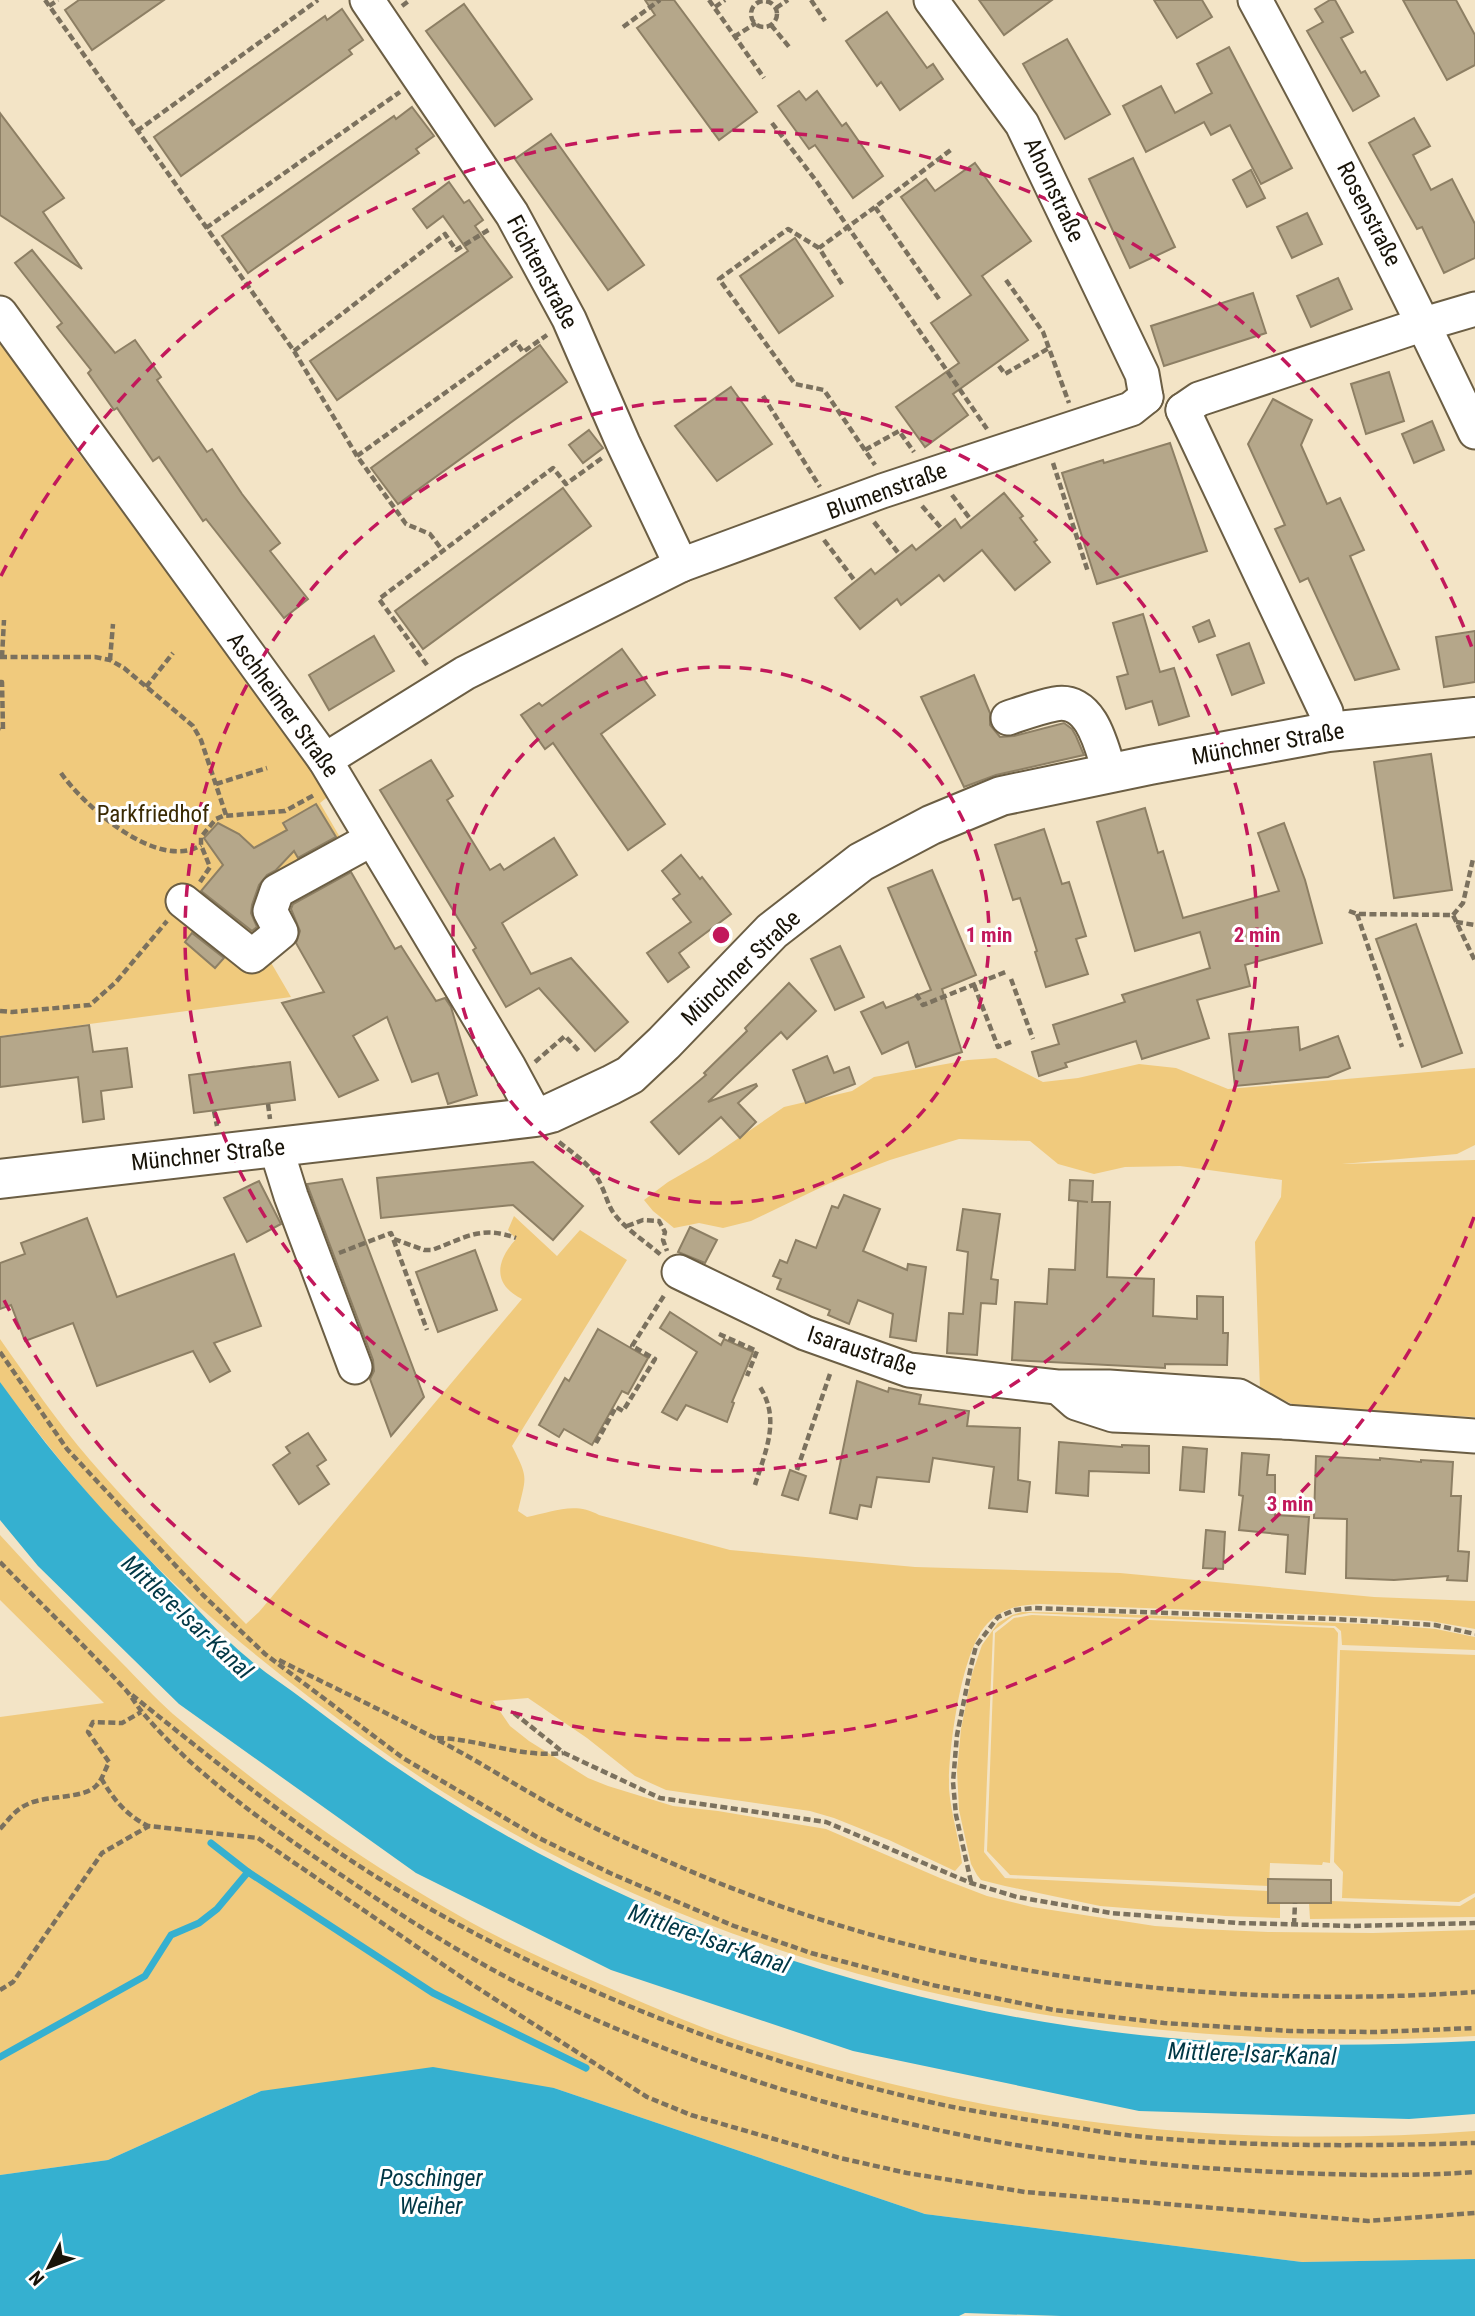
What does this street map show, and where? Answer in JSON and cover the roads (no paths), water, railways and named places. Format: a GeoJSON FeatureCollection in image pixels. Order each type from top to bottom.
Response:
{"type":"FeatureCollection","features":[{"type":"Feature","properties":{"kind":"main road","name":"Münchner Straße"},"geometry":{"type":"LineString","coordinates":[[0,1179],[159,1159],[273,1136],[543,1125],[551,1113],[630,1074],[664,1043],[772,931],[872,854],[931,825],[1001,796],[1110,774],[1328,732],[1475,717]]}},
{"type":"Feature","properties":{"kind":"street","name":"Fichtenstraße"},"geometry":{"type":"LineString","coordinates":[[367,0],[512,214],[569,319],[623,443],[681,565]]}},
{"type":"Feature","properties":{"kind":"street","name":"Ahornstraße"},"geometry":{"type":"LineString","coordinates":[[931,0],[1022,124],[1142,374],[1146,397]]}},
{"type":"Feature","properties":{"kind":"street","name":"Rosenstraße"},"geometry":{"type":"LineString","coordinates":[[1255,0],[1330,138],[1475,432]]}},
{"type":"Feature","properties":{"kind":"street"},"geometry":{"type":"LineString","coordinates":[[1183,410],[1199,399],[1424,324],[1475,310]]}},
{"type":"Feature","properties":{"kind":"street","name":"Aschheimer Straße"},"geometry":{"type":"LineString","coordinates":[[0,313],[325,760],[543,1125]]}},
{"type":"Feature","properties":{"kind":"street"},"geometry":{"type":"LineString","coordinates":[[1146,397],[1183,410],[1326,712],[1328,732]]}},
{"type":"Feature","properties":{"kind":"street","name":"Blumenstraße"},"geometry":{"type":"LineString","coordinates":[[325,760],[442,686],[681,565],[882,491],[1131,409],[1146,397]]}},
{"type":"Feature","properties":{"kind":"street"},"geometry":{"type":"LineString","coordinates":[[1008,718],[1058,703],[1078,708],[1088,716],[1093,726],[1110,774]]}},
{"type":"Feature","properties":{"kind":"street"},"geometry":{"type":"LineString","coordinates":[[183,901],[252,956],[281,932],[270,911],[277,891],[372,839]]}},
{"type":"Feature","properties":{"kind":"street"},"geometry":{"type":"LineString","coordinates":[[273,1136],[315,1261],[355,1367]]}},
{"type":"Feature","properties":{"kind":"street","name":"Isaraustraße"},"geometry":{"type":"LineString","coordinates":[[671,1261],[805,1333],[909,1370],[1057,1387],[1076,1403],[1113,1415],[1285,1422],[1475,1436]]}},
{"type":"Feature","properties":{"kind":"water","name":"Mittlere-Isar-Kanal"},"geometry":{"type":"Polygon","coordinates":[[[0,1382],[54,1453],[101,1508],[209,1622],[249,1659],[420,1783],[468,1814],[571,1870],[652,1908],[735,1941],[820,1969],[994,2013],[1082,2028],[1208,2041],[1322,2045],[1475,2041],[1475,2114],[1409,2119],[1139,2111],[853,2051],[611,1970],[416,1873],[179,1704],[38,1566],[0,1520],[0,1382]]]}},
{"type":"Feature","properties":{"kind":"water","name":"Poschinger Weiher"},"geometry":{"type":"Polygon","coordinates":[[[433,2067],[554,2088],[925,2214],[1302,2262],[1475,2259],[1475,2316],[1061,2316],[965,2313],[959,2316],[0,2316],[0,2175],[108,2160],[261,2091],[433,2067]]]}},
{"type":"Feature","properties":{"kind":"waterway"},"geometry":{"type":"LineString","coordinates":[[211,1843],[248,1872],[433,1993],[586,2068]]}},
{"type":"Feature","properties":{"kind":"waterway"},"geometry":{"type":"LineString","coordinates":[[0,2057],[145,1976],[171,1935],[199,1923],[217,1909],[248,1872]]}},
{"type":"Feature","properties":{"kind":"park label","name":"Parkfriedhof"},"geometry":{"type":"Point","coordinates":[153,814]}}]}
